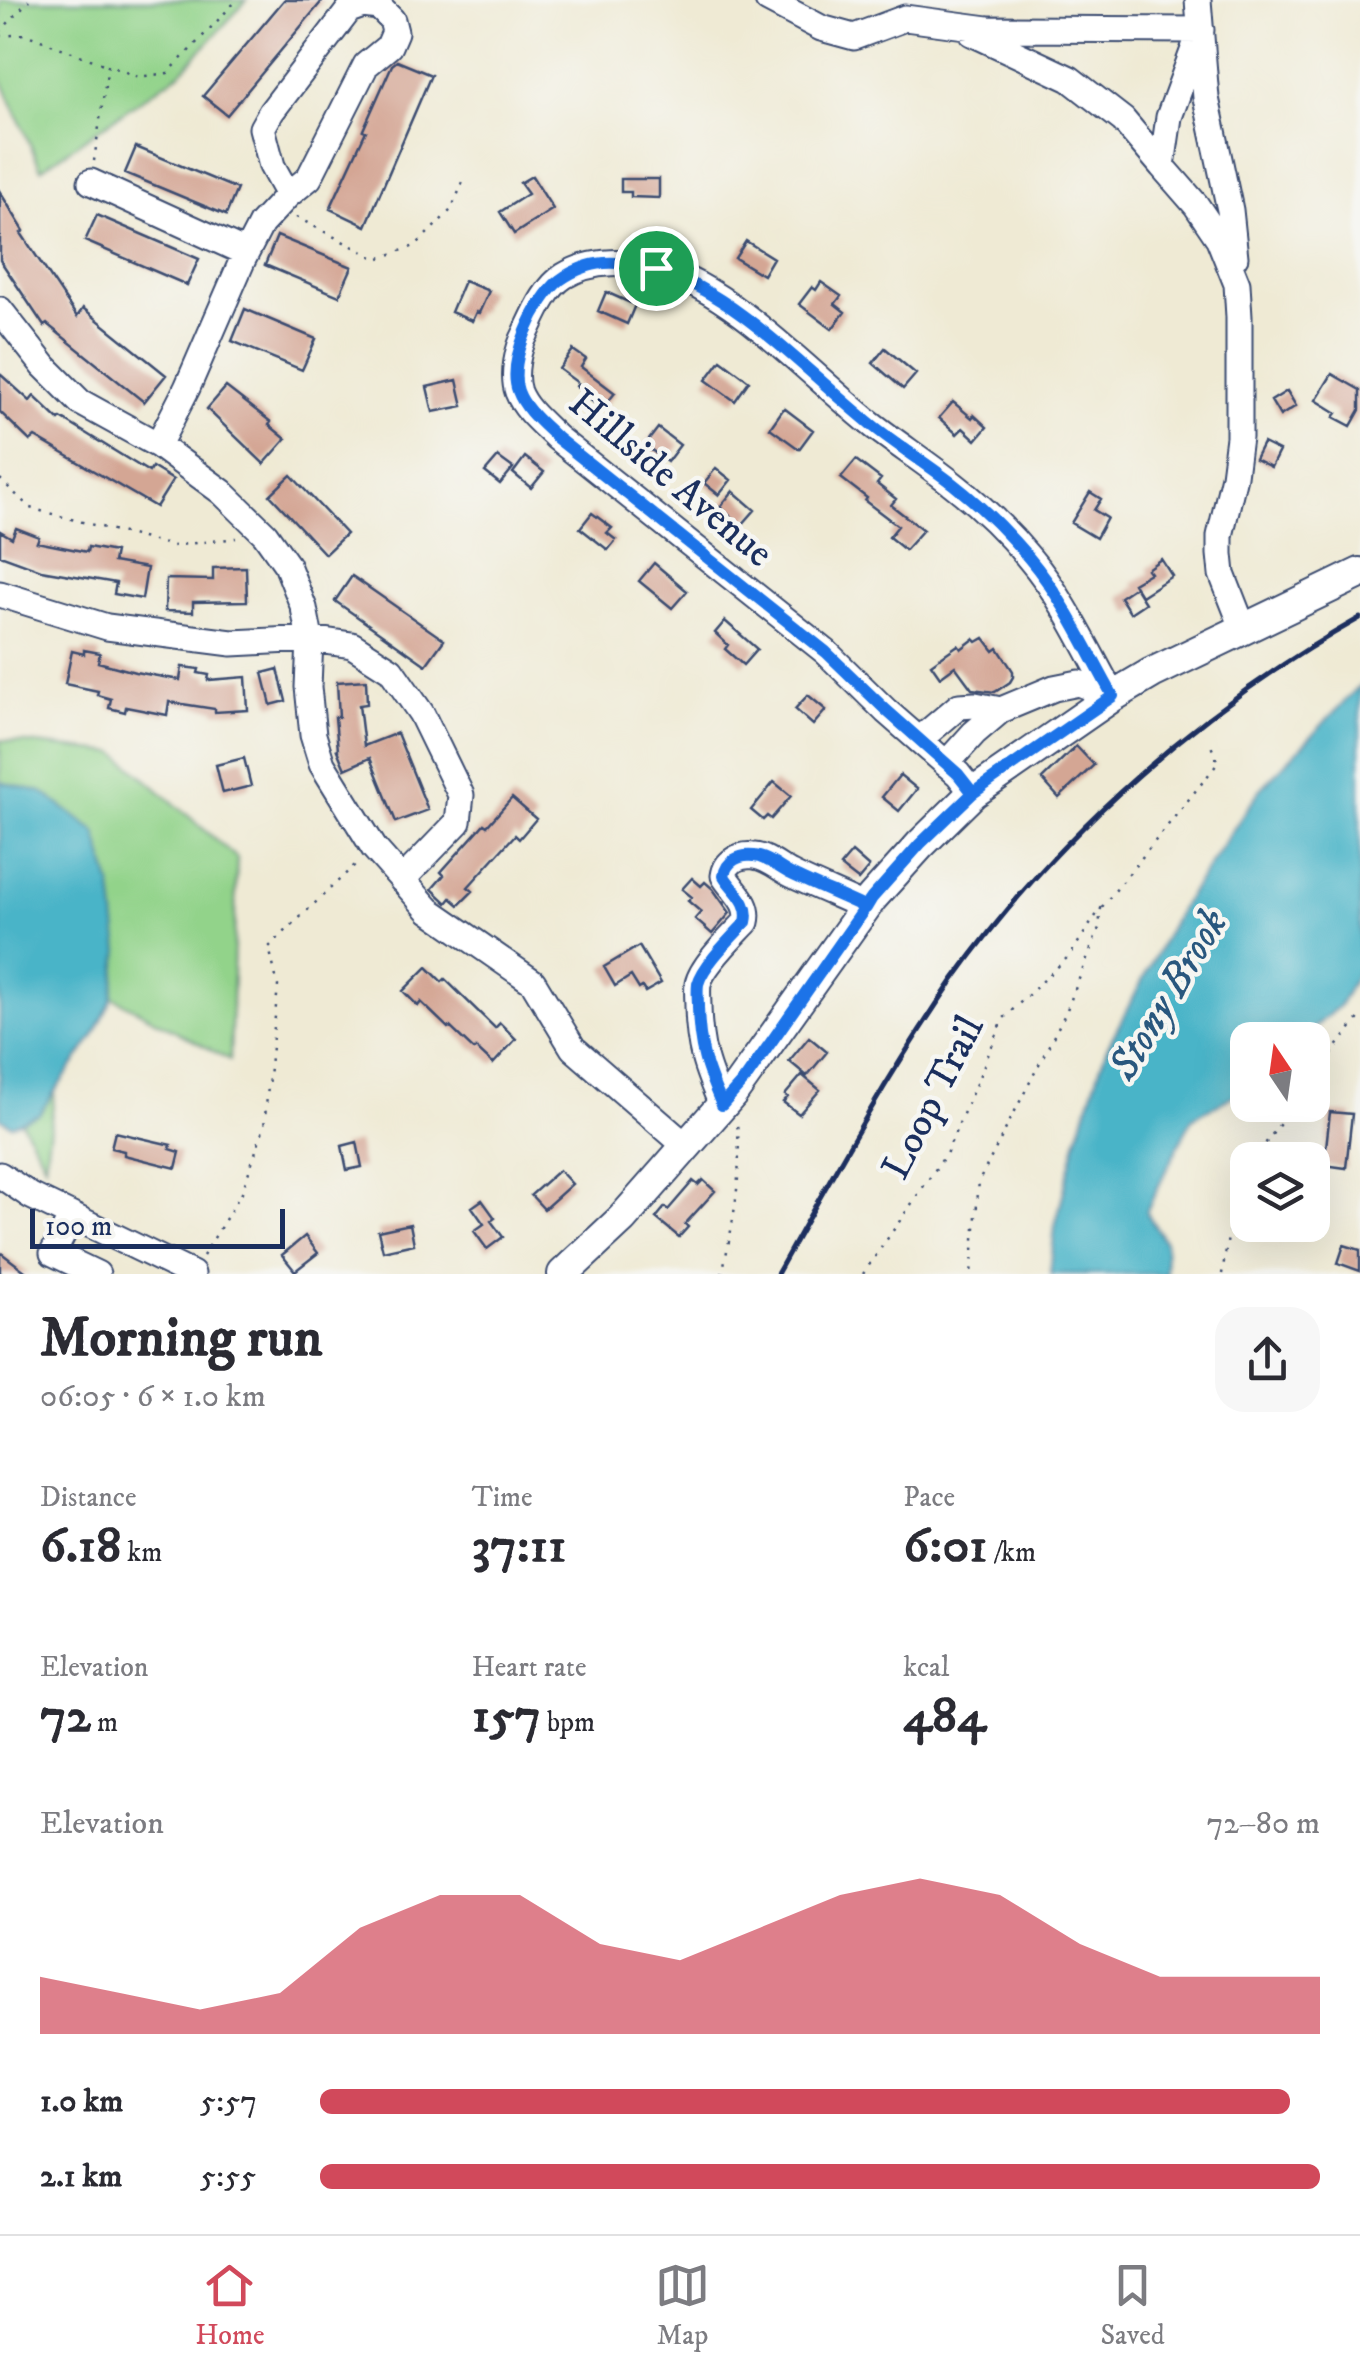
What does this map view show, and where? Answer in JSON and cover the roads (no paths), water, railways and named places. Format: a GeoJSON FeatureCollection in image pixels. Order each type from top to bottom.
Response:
{"type":"FeatureCollection","features":[{"type":"Feature","properties":{"kind":"main road"},"geometry":{"type":"LineString","coordinates":[[563,1274],[622,1219],[728,1099],[866,908],[920,844],[973,793],[1152,673],[1360,572]]}},
{"type":"Feature","properties":{"kind":"street"},"geometry":{"type":"LineString","coordinates":[[768,0],[821,28],[854,36],[906,18],[988,30],[1200,30]]}},
{"type":"Feature","properties":{"kind":"street"},"geometry":{"type":"LineString","coordinates":[[1198,0],[1206,98],[1230,210],[1240,317],[1239,436],[1220,554],[1222,574],[1246,628]]}},
{"type":"Feature","properties":{"kind":"street"},"geometry":{"type":"LineString","coordinates":[[158,445],[261,224],[309,178],[366,65],[390,46],[395,32],[392,20],[379,8],[363,5],[349,10],[262,128],[283,201]]}},
{"type":"Feature","properties":{"kind":"street"},"geometry":{"type":"LineString","coordinates":[[956,25],[1070,79],[1123,120],[1196,206],[1218,238],[1237,284]]}},
{"type":"Feature","properties":{"kind":"street"},"geometry":{"type":"LineString","coordinates":[[1162,166],[1169,118],[1200,30]]}},
{"type":"Feature","properties":{"kind":"street"},"geometry":{"type":"LineString","coordinates":[[91,182],[246,253]]}},
{"type":"Feature","properties":{"kind":"street","name":"Hillside Avenue"},"geometry":{"type":"LineString","coordinates":[[973,793],[826,652],[557,438],[530,411],[515,382],[520,350],[539,305],[564,277],[601,263],[656,268],[717,296],[756,325],[876,428],[955,486],[1027,555],[1055,594],[1113,696]]}},
{"type":"Feature","properties":{"kind":"street"},"geometry":{"type":"LineString","coordinates":[[0,310],[44,366],[80,402],[158,445],[222,492],[265,534],[288,565],[304,608],[310,640],[308,687],[313,735],[322,764],[374,848],[429,910],[533,982],[573,1048],[686,1146]]}},
{"type":"Feature","properties":{"kind":"street"},"geometry":{"type":"LineString","coordinates":[[0,594],[107,627],[232,643],[310,640],[352,645],[391,670],[421,712],[461,794],[458,822],[402,880]]}},
{"type":"Feature","properties":{"kind":"street"},"geometry":{"type":"LineString","coordinates":[[946,764],[1001,710],[1054,688],[1079,683],[1113,696]]}},
{"type":"Feature","properties":{"kind":"street"},"geometry":{"type":"LineString","coordinates":[[919,740],[960,706],[1001,710]]}},
{"type":"Feature","properties":{"kind":"street"},"geometry":{"type":"LineString","coordinates":[[728,1099],[704,1063],[698,1031],[698,981],[746,922],[748,914],[746,905],[724,876],[725,868],[749,854],[866,908]]}},
{"type":"Feature","properties":{"kind":"street"},"geometry":{"type":"LineString","coordinates":[[0,1174],[31,1196],[191,1269]]}},
{"type":"Feature","properties":{"kind":"street"},"geometry":{"type":"LineString","coordinates":[[72,1216],[48,1262],[97,1274]]}},
{"type":"Feature","properties":{"kind":"water","name":"Stony Brook"},"geometry":{"type":"Polygon","coordinates":[[[1360,685],[1360,967],[1340,1005],[1321,1022],[1230,1022],[1230,1097],[1192,1118],[1146,1212],[1165,1242],[1166,1274],[1050,1274],[1055,1226],[1076,1142],[1106,1050],[1179,910],[1259,791],[1360,685]]]}},
{"type":"Feature","properties":{"kind":"water"},"geometry":{"type":"Polygon","coordinates":[[[0,782],[42,792],[96,832],[112,888],[119,952],[112,999],[93,1037],[39,1114],[11,1125],[0,1118],[0,782]]]}},
{"type":"Feature","properties":{"kind":"railway"},"geometry":{"type":"LineString","coordinates":[[777,1274],[929,1016],[994,926],[1039,874],[1087,824],[1190,732],[1245,691],[1360,618]]}}]}
